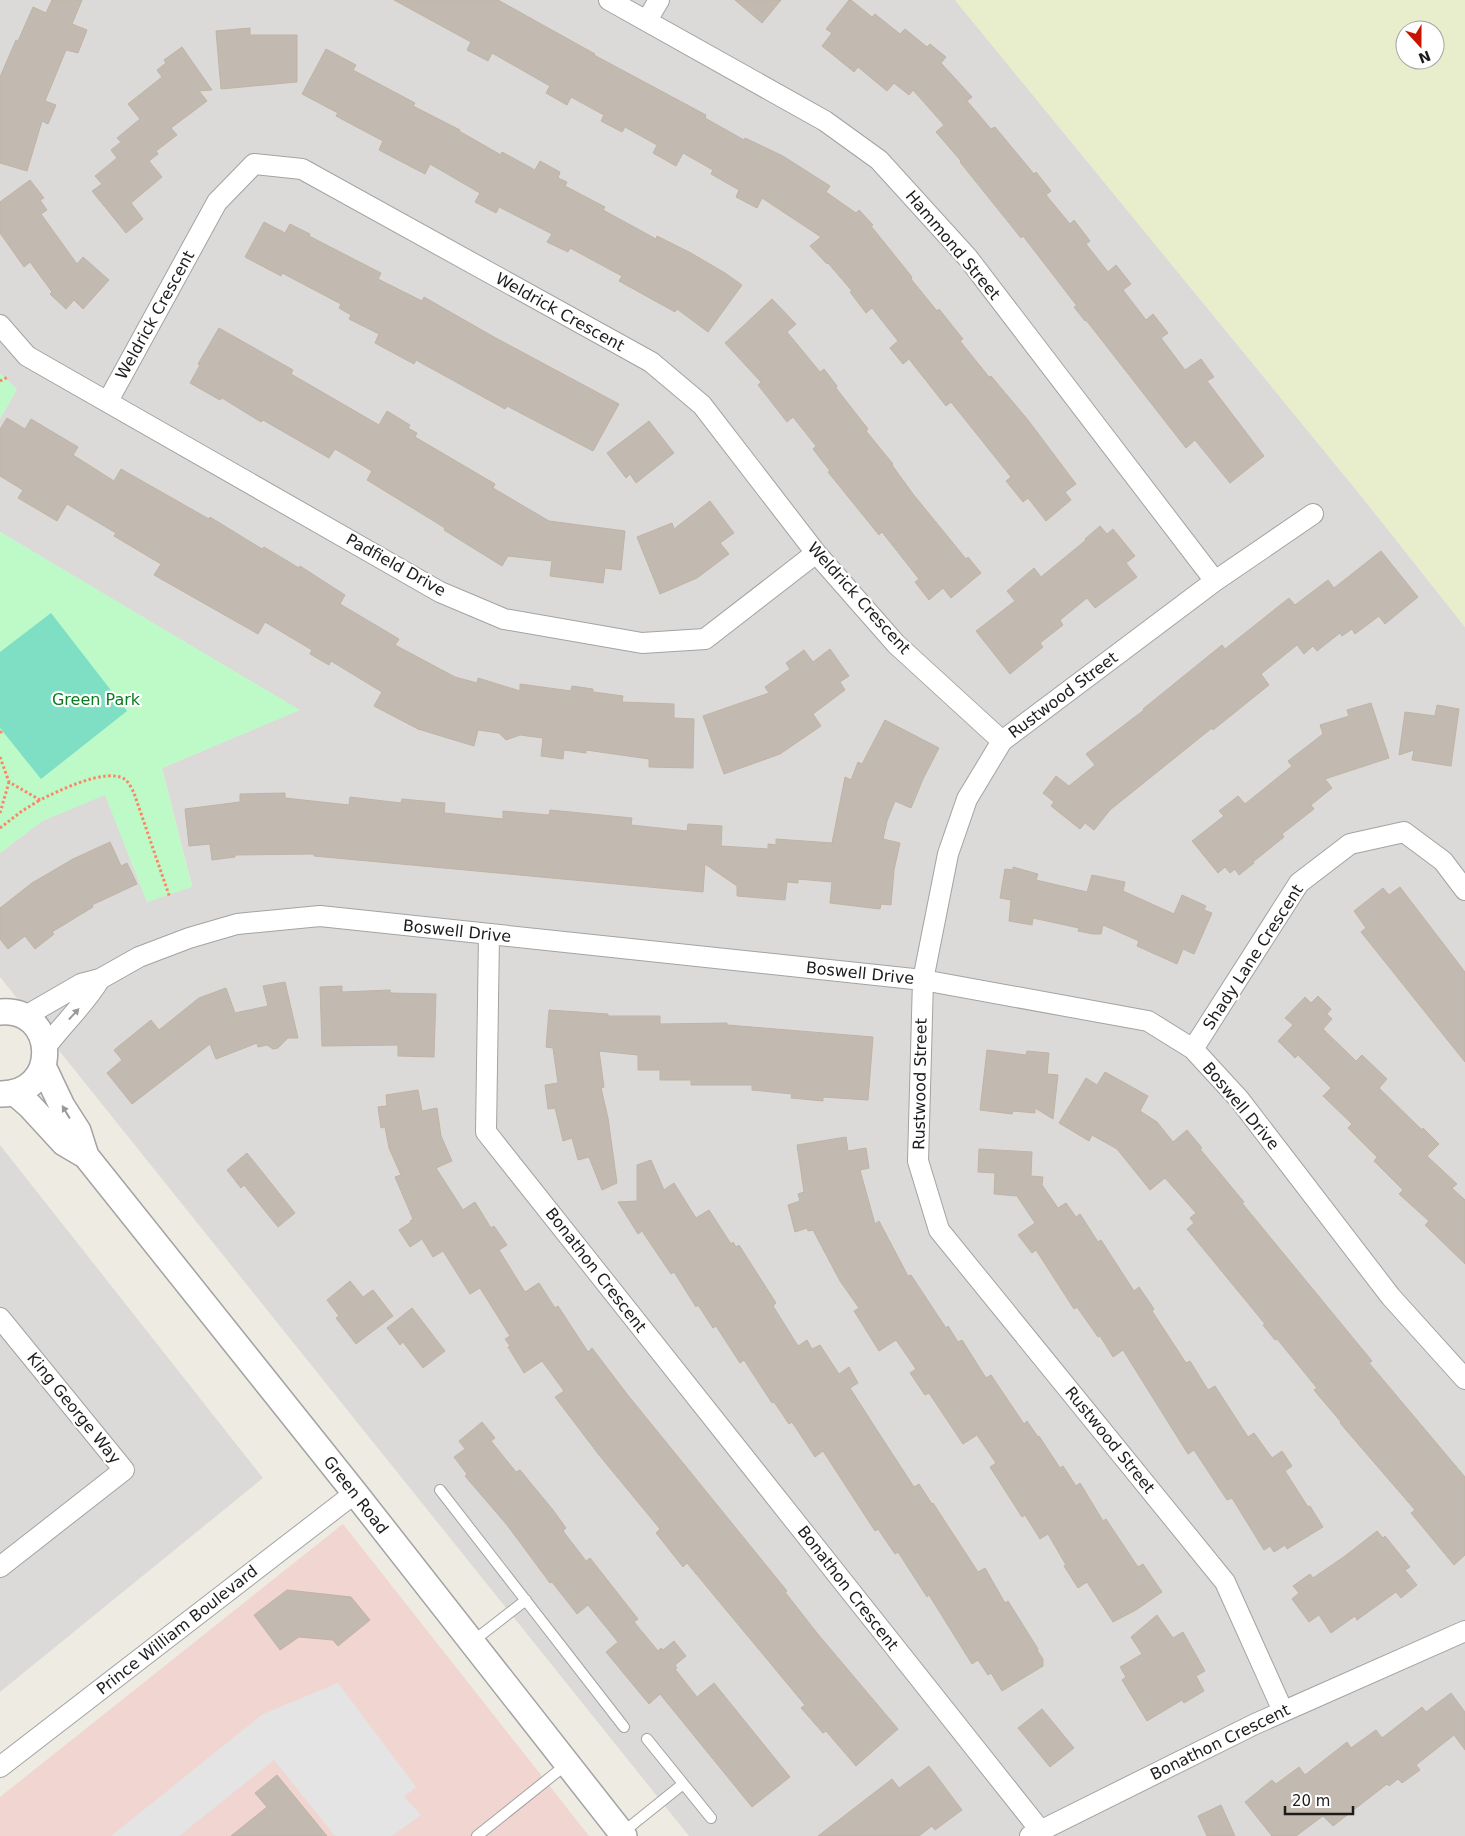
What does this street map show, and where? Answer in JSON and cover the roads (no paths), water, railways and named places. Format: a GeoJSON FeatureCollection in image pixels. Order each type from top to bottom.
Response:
{"type":"FeatureCollection","features":[{"type":"Feature","properties":{"kind":"street","name":"Hammond Street"},"geometry":{"type":"LineString","coordinates":[[610,0],[825,121],[879,160],[968,258],[1215,582]]}},
{"type":"Feature","properties":{"kind":"street"},"geometry":{"type":"LineString","coordinates":[[647,20],[659,0]]}},
{"type":"Feature","properties":{"kind":"street","name":"Weldrick Crescent"},"geometry":{"type":"LineString","coordinates":[[108,401],[217,202],[254,164],[302,168],[651,362],[702,405],[816,553],[896,644],[1002,741]]}},
{"type":"Feature","properties":{"kind":"street","name":"Padfield Drive"},"geometry":{"type":"LineString","coordinates":[[0,325],[27,356],[440,592],[504,619],[642,643],[706,639],[816,553]]}},
{"type":"Feature","properties":{"kind":"street","name":"Rustwood Street"},"geometry":{"type":"LineString","coordinates":[[1283,1711],[1226,1582],[939,1230],[918,1161],[923,980],[948,854],[967,799],[1002,741],[1215,582],[1314,514]]}},
{"type":"Feature","properties":{"kind":"street","name":"Shady Lane Crescent"},"geometry":{"type":"LineString","coordinates":[[1193,1049],[1299,883],[1350,844],[1404,832],[1443,861],[1465,890]]}},
{"type":"Feature","properties":{"kind":"street","name":"Boswell Drive"},"geometry":{"type":"LineString","coordinates":[[24,1017],[81,984],[100,979],[139,957],[189,938],[237,924],[320,916],[923,980],[1148,1021],[1193,1049],[1238,1099],[1391,1297],[1465,1380]]}},
{"type":"Feature","properties":{"kind":"street","name":"Bonathon Crescent"},"geometry":{"type":"LineString","coordinates":[[489,935],[486,1132],[1035,1833],[1283,1711],[1465,1631]]}},
{"type":"Feature","properties":{"kind":"street","name":"Boswell Drive"},"geometry":{"type":"LineString","coordinates":[[44,1057],[58,1031],[89,998],[100,979]]}},
{"type":"Feature","properties":{"kind":"street"},"geometry":{"type":"LineString","coordinates":[[0,1012],[15,1013],[24,1017]]}},
{"type":"Feature","properties":{"kind":"street","name":"Green Road"},"geometry":{"type":"LineString","coordinates":[[24,1017],[39,1030],[44,1057],[62,1106],[78,1131],[86,1156]]}},
{"type":"Feature","properties":{"kind":"street"},"geometry":{"type":"LineString","coordinates":[[7,1094],[22,1090],[35,1080],[44,1057]]}},
{"type":"Feature","properties":{"kind":"street","name":"Green Road"},"geometry":{"type":"LineString","coordinates":[[7,1094],[36,1112],[64,1143],[86,1156],[355,1493],[623,1835]]}},
{"type":"Feature","properties":{"kind":"street","name":"King George Way"},"geometry":{"type":"LineString","coordinates":[[0,1318],[124,1470],[0,1567]]}},
{"type":"Feature","properties":{"kind":"street","name":"Prince William Boulevard"},"geometry":{"type":"LineString","coordinates":[[0,1767],[355,1493]]}},
{"type":"Feature","properties":{"kind":"lane"},"geometry":{"type":"LineString","coordinates":[[440,1490],[624,1726]]}},
{"type":"Feature","properties":{"kind":"lane"},"geometry":{"type":"LineString","coordinates":[[472,1642],[526,1600]]}},
{"type":"Feature","properties":{"kind":"lane"},"geometry":{"type":"LineString","coordinates":[[647,1740],[711,1818]]}},
{"type":"Feature","properties":{"kind":"lane"},"geometry":{"type":"LineString","coordinates":[[477,1836],[567,1764]]}},
{"type":"Feature","properties":{"kind":"lane"},"geometry":{"type":"LineString","coordinates":[[623,1835],[684,1784]]}},
{"type":"Feature","properties":{"kind":"park label","name":"Green Park"},"geometry":{"type":"Point","coordinates":[96,699]}}]}
